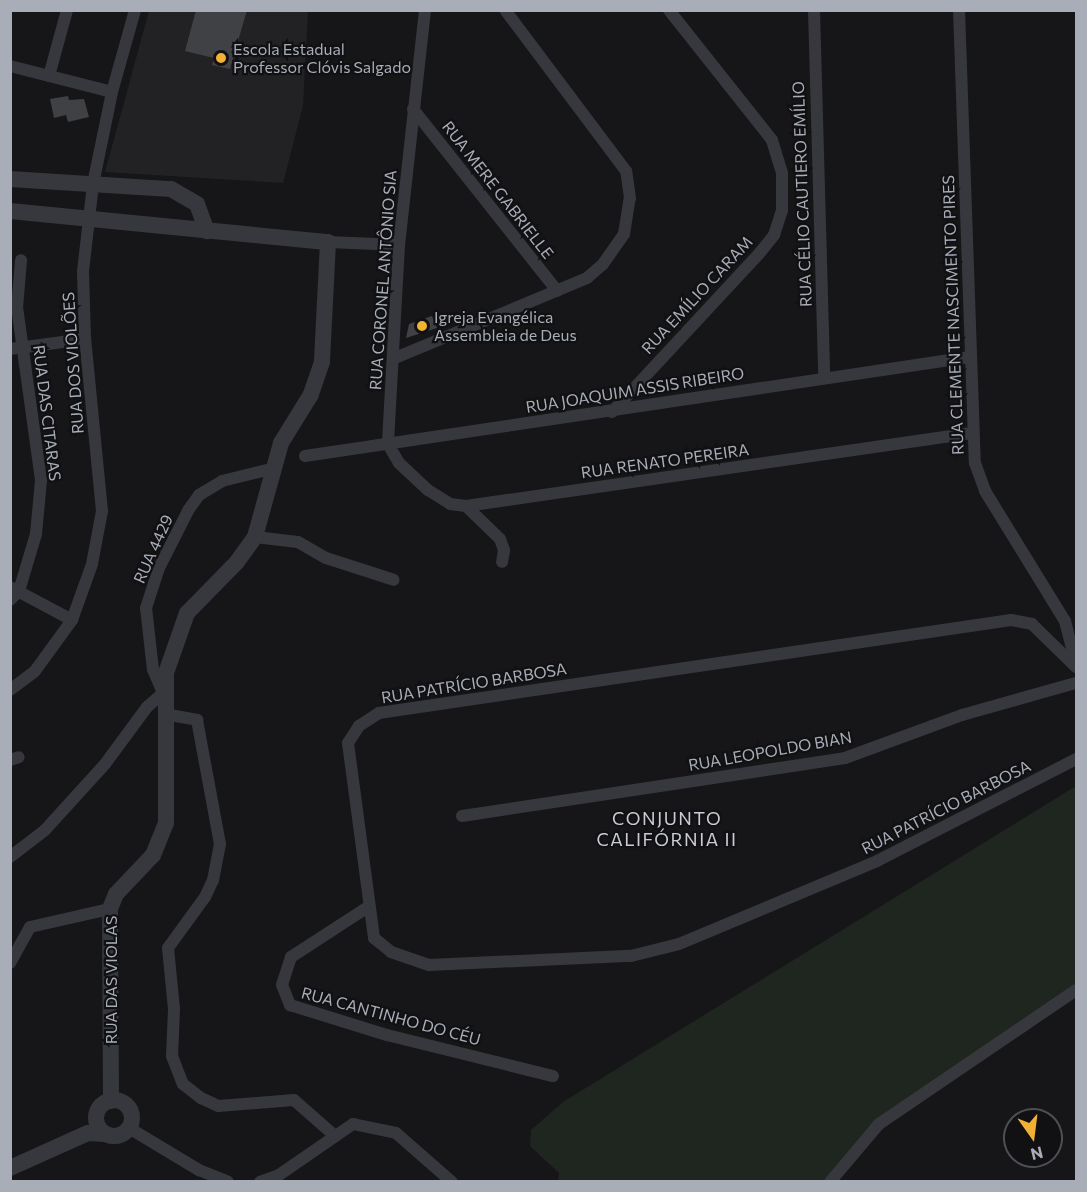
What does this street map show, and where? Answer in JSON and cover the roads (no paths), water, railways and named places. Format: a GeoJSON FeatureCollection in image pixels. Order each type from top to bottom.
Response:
{"type":"FeatureCollection","features":[{"type":"Feature","properties":{"kind":"street"},"geometry":{"type":"LineString","coordinates":[[49,76],[67,10]]}},
{"type":"Feature","properties":{"kind":"street","name":"RUA DOS VIOLÕES"},"geometry":{"type":"LineString","coordinates":[[10,690],[35,671],[72,620],[92,564],[102,511],[85,339],[83,271],[93,184],[111,92],[135,10]]}},
{"type":"Feature","properties":{"kind":"street","name":"RUA CORONEL ANTÔNIO SIA"},"geometry":{"type":"LineString","coordinates":[[388,444],[395,358],[399,245],[425,10]]}},
{"type":"Feature","properties":{"kind":"street"},"geometry":{"type":"LineString","coordinates":[[395,358],[587,278],[616,249],[628,220],[630,198],[627,171],[506,10]]}},
{"type":"Feature","properties":{"kind":"street","name":"RUA EMÍLIO CARAM"},"geometry":{"type":"LineString","coordinates":[[612,412],[758,255],[774,235],[782,211],[782,173],[772,140],[669,10]]}},
{"type":"Feature","properties":{"kind":"street","name":"RUA CÉLIO CAUTIERO EMÍLIO"},"geometry":{"type":"LineString","coordinates":[[814,10],[824,377]]}},
{"type":"Feature","properties":{"kind":"street","name":"RUA CLEMENTE NASCIMENTO PIRES"},"geometry":{"type":"LineString","coordinates":[[959,10],[972,434],[975,464],[985,491],[1065,621],[1076,666]]}},
{"type":"Feature","properties":{"kind":"street"},"geometry":{"type":"LineString","coordinates":[[10,66],[111,92]]}},
{"type":"Feature","properties":{"kind":"street","name":"RUA MERE GABRIELLE"},"geometry":{"type":"LineString","coordinates":[[413,109],[557,291]]}},
{"type":"Feature","properties":{"kind":"street"},"geometry":{"type":"LineString","coordinates":[[10,179],[171,189],[190,197],[207,231]]}},
{"type":"Feature","properties":{"kind":"street"},"geometry":{"type":"LineString","coordinates":[[155,225],[185,219],[192,208],[190,197]]}},
{"type":"Feature","properties":{"kind":"street"},"geometry":{"type":"LineString","coordinates":[[10,211],[328,242],[399,245]]}},
{"type":"Feature","properties":{"kind":"street","name":"RUA DAS VIOLAS"},"geometry":{"type":"LineString","coordinates":[[115,1101],[111,1069],[110,909],[116,894],[153,855],[166,823],[163,693],[166,673],[187,613],[237,562],[255,537],[271,469],[281,443],[310,396],[322,362],[328,242]]}},
{"type":"Feature","properties":{"kind":"street","name":"RUA DAS CITARAS"},"geometry":{"type":"LineString","coordinates":[[13,593],[36,534],[41,480],[16,348],[21,260]]}},
{"type":"Feature","properties":{"kind":"street"},"geometry":{"type":"LineString","coordinates":[[16,348],[85,339]]}},
{"type":"Feature","properties":{"kind":"street","name":"RUA JOAQUIM ASSIS RIBEIRO"},"geometry":{"type":"LineString","coordinates":[[305,456],[970,357]]}},
{"type":"Feature","properties":{"kind":"street","name":"RUA RENATO PEREIRA"},"geometry":{"type":"LineString","coordinates":[[388,444],[399,463],[428,490],[450,504],[466,506],[972,434]]}},
{"type":"Feature","properties":{"kind":"street","name":"RUA 4429"},"geometry":{"type":"LineString","coordinates":[[163,693],[153,670],[146,633],[146,608],[158,570],[200,495],[222,481],[271,469]]}},
{"type":"Feature","properties":{"kind":"street"},"geometry":{"type":"LineString","coordinates":[[466,506],[500,539],[504,550],[502,562]]}},
{"type":"Feature","properties":{"kind":"street"},"geometry":{"type":"LineString","coordinates":[[255,537],[290,540],[326,558],[394,580]]}},
{"type":"Feature","properties":{"kind":"street"},"geometry":{"type":"LineString","coordinates":[[13,593],[72,620]]}},
{"type":"Feature","properties":{"kind":"street","name":"RUA PATRÍCIO BARBOSA"},"geometry":{"type":"LineString","coordinates":[[1076,666],[1032,624],[1011,620],[379,713],[359,726],[348,743],[368,907],[374,938],[391,952],[429,965],[631,956],[679,944],[877,861],[1077,759]]}},
{"type":"Feature","properties":{"kind":"street","name":"RUA LEOPOLDO BIAN"},"geometry":{"type":"LineString","coordinates":[[462,816],[845,758],[962,715],[1077,683]]}},
{"type":"Feature","properties":{"kind":"street"},"geometry":{"type":"LineString","coordinates":[[10,857],[45,830],[105,764],[147,706],[163,693]]}},
{"type":"Feature","properties":{"kind":"street"},"geometry":{"type":"LineString","coordinates":[[164,714],[197,720],[220,844],[213,880],[205,897],[168,948],[174,1009],[172,1056],[183,1084],[201,1098],[230,1106],[294,1100],[335,1136]]}},
{"type":"Feature","properties":{"kind":"street","name":"RUA CANTINHO DO CÉU"},"geometry":{"type":"LineString","coordinates":[[368,907],[291,957],[282,985],[290,1005],[387,1035],[553,1076]]}},
{"type":"Feature","properties":{"kind":"street"},"geometry":{"type":"LineString","coordinates":[[10,963],[30,927],[110,909]]}},
{"type":"Feature","properties":{"kind":"street"},"geometry":{"type":"LineString","coordinates":[[830,1182],[879,1124],[1077,990]]}},
{"type":"Feature","properties":{"kind":"street"},"geometry":{"type":"LineString","coordinates":[[96,1128],[100,1107],[115,1101],[131,1115],[129,1128]]}},
{"type":"Feature","properties":{"kind":"street"},"geometry":{"type":"LineString","coordinates":[[260,1182],[279,1175],[353,1124],[396,1133],[452,1182]]}},
{"type":"Feature","properties":{"kind":"street"},"geometry":{"type":"LineString","coordinates":[[10,1168],[96,1128],[115,1136],[129,1128]]}},
{"type":"Feature","properties":{"kind":"street"},"geometry":{"type":"LineString","coordinates":[[129,1128],[199,1170],[228,1182]]}},
{"type":"Feature","properties":{"kind":"place","name":"Escola Estadual Professor Clóvis Salgado"},"geometry":{"type":"Point","coordinates":[221,58]}},
{"type":"Feature","properties":{"kind":"place","name":"Igreja Evangélica Assembleia de Deus"},"geometry":{"type":"Point","coordinates":[422,326]}},
{"type":"Feature","properties":{"kind":"district","name":"CONJUNTO CALIFÓRNIA II"},"geometry":{"type":"Point","coordinates":[667,829]}}]}
